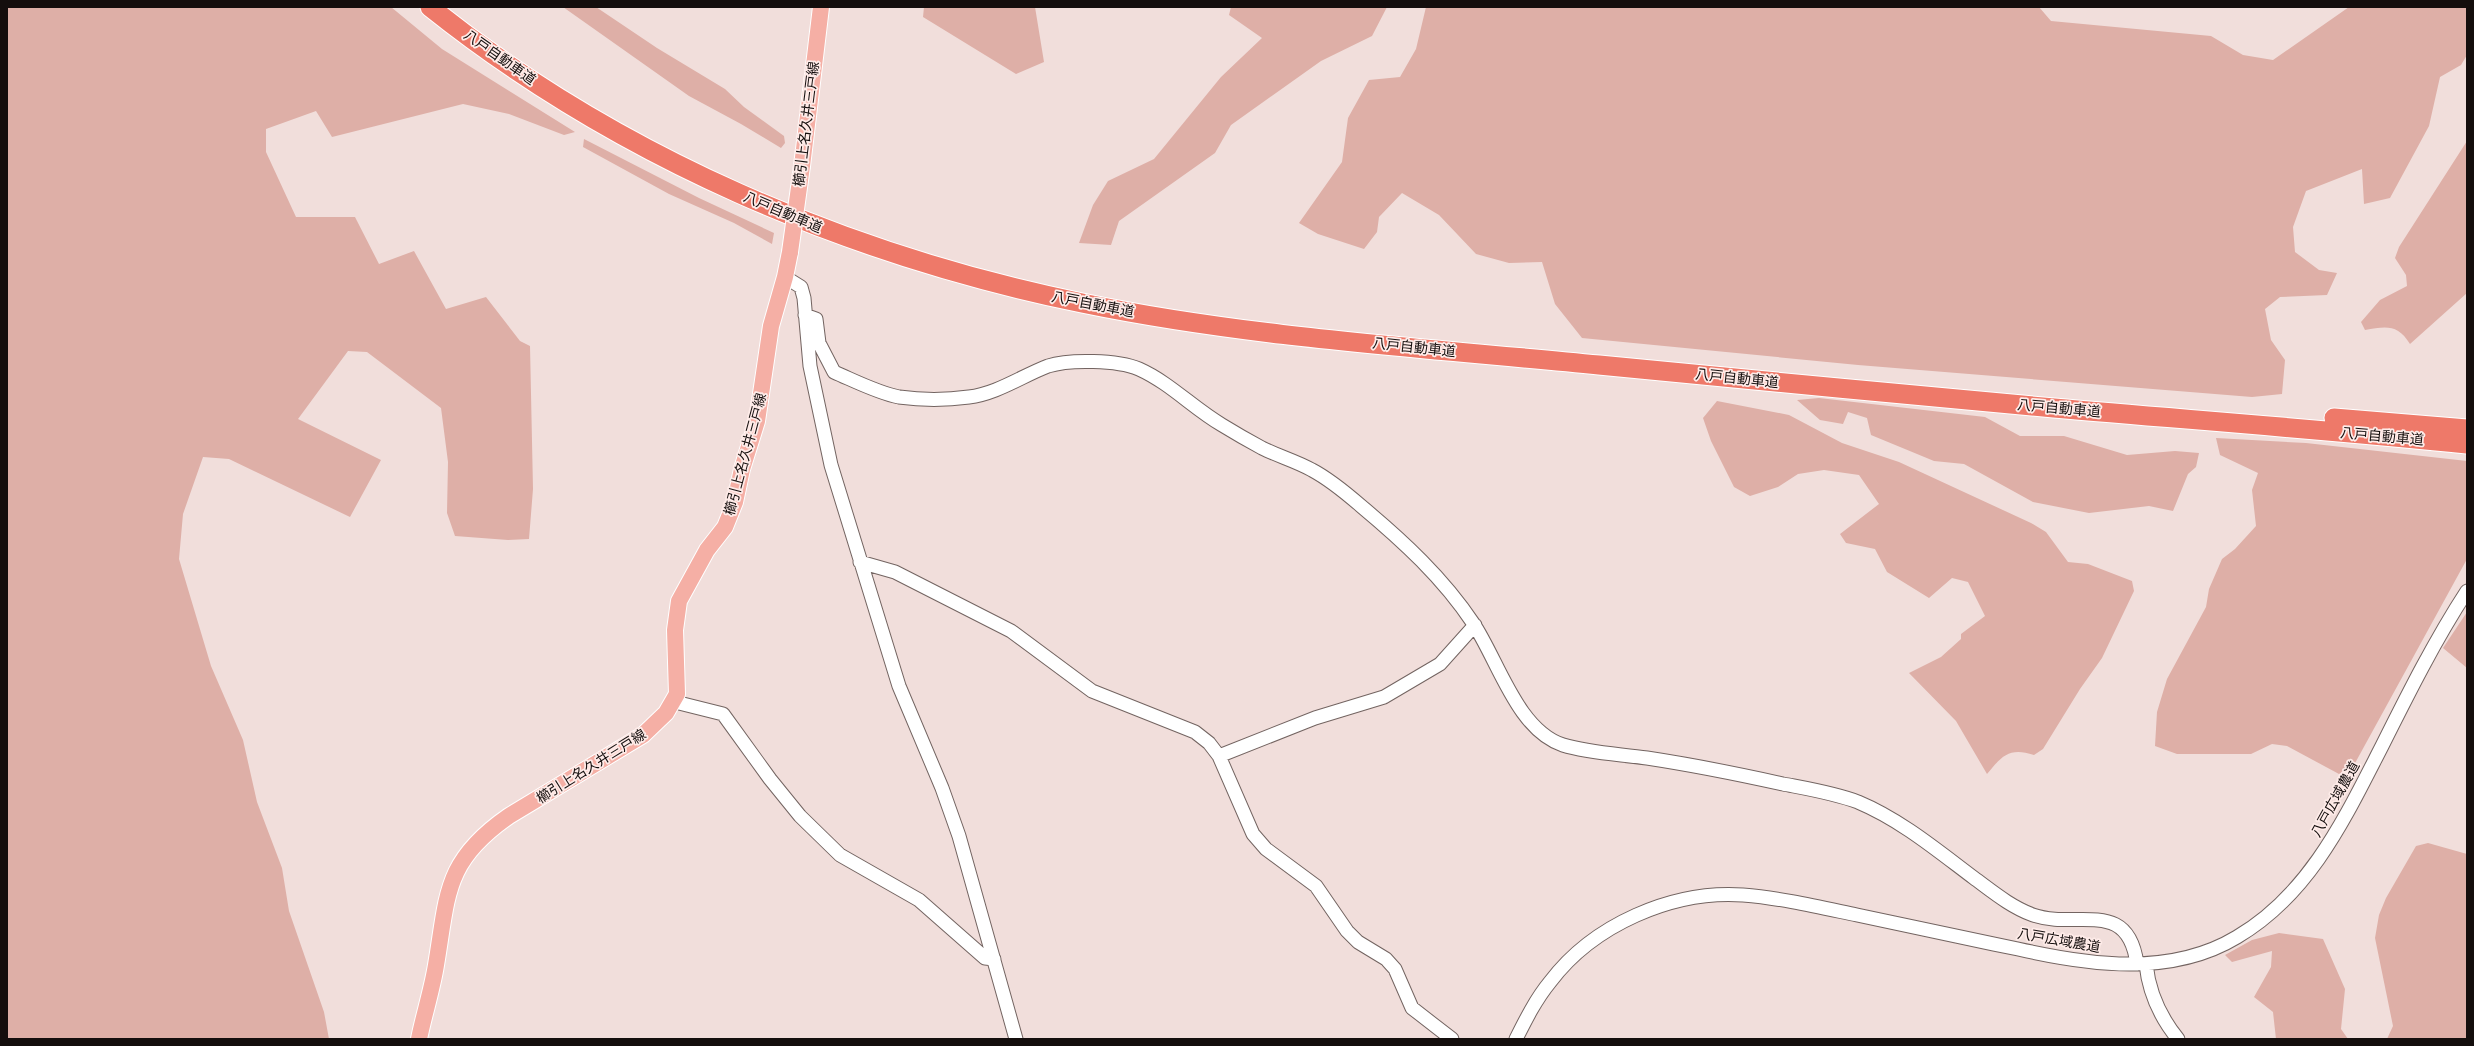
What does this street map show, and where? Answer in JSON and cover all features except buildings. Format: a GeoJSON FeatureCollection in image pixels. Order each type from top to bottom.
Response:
{"type":"FeatureCollection","features":[{"type":"Feature","properties":{"kind":"highway","name":"八戸自動車道"},"geometry":{"type":"LineString","coordinates":[[430,7],[517,70],[589,115],[689,170],[744,196],[830,231],[904,257],[1008,287],[1088,305],[1248,329],[1368,342],[1970,400],[2467,444]]}},
{"type":"Feature","properties":{"kind":"highway","name":"八戸自動車道"},"geometry":{"type":"LineString","coordinates":[[445,7],[523,63],[595,108],[693,161],[748,187],[827,220],[906,248],[1014,279],[1091,296],[1250,320],[1786,373],[2467,429]]}},
{"type":"Feature","properties":{"kind":"main road","name":"櫛引上名久井三戸線"},"geometry":{"type":"LineString","coordinates":[[419,1039],[435,967],[444,903],[454,876],[470,850],[492,827],[643,735],[658,722],[674,702],[678,680],[675,630],[679,601],[707,550],[725,526],[735,502],[742,469],[757,421],[772,319],[785,277],[790,252],[821,7]]}},
{"type":"Feature","properties":{"kind":"street"},"geometry":{"type":"LineString","coordinates":[[785,277],[801,287],[810,366],[831,465],[899,686],[942,788],[956,829],[1016,1039]]}},
{"type":"Feature","properties":{"kind":"street"},"geometry":{"type":"LineString","coordinates":[[805,315],[816,319],[819,343],[834,372],[896,396],[972,397],[999,388],[1052,365],[1096,362],[1122,364],[1138,369],[1172,388],[1218,422],[1262,448],[1313,470],[1346,494],[1418,556],[1475,625],[1522,711],[1548,738],[1560,744],[1740,774],[1837,795],[1858,802],[1904,826],[1992,892],[2032,914],[2051,919],[2101,919],[2112,921],[2135,951],[2151,993],[2166,1025],[2178,1039]]}},
{"type":"Feature","properties":{"kind":"street"},"geometry":{"type":"LineString","coordinates":[[860,562],[895,572],[1011,631],[1092,691],[1195,732],[1209,743],[1219,756],[1253,834],[1266,849],[1316,886],[1347,931],[1358,942],[1386,960],[1395,969],[1412,1008],[1452,1039]]}},
{"type":"Feature","properties":{"kind":"street","name":"八戸広域農道"},"geometry":{"type":"LineString","coordinates":[[1516,1039],[1551,980],[1583,948],[1611,928],[1649,910],[1698,897],[1742,895],[1790,901],[2069,960],[2141,964],[2190,956],[2236,938],[2270,914],[2296,890],[2330,842],[2430,654],[2467,591]]}},
{"type":"Feature","properties":{"kind":"street"},"geometry":{"type":"LineString","coordinates":[[1219,756],[1315,718],[1384,697],[1440,664],[1475,625]]}},
{"type":"Feature","properties":{"kind":"street"},"geometry":{"type":"LineString","coordinates":[[674,702],[723,714],[770,779],[800,816],[840,855],[919,900],[985,958],[994,959]]}},
{"type":"Feature","properties":{"kind":"shaded area"},"geometry":{"type":"Polygon","coordinates":[[[7,7],[391,7],[442,49],[575,132],[564,135],[509,114],[463,104],[332,137],[316,111],[266,129],[266,152],[296,217],[355,217],[379,264],[414,251],[446,309],[486,297],[520,341],[530,346],[533,489],[529,539],[508,540],[455,536],[447,513],[448,462],[441,408],[367,352],[348,351],[298,419],[381,460],[350,517],[229,459],[203,457],[183,514],[179,559],[211,666],[243,740],[257,802],[282,868],[289,911],[324,1012],[329,1039],[7,1039],[7,7]]]}},
{"type":"Feature","properties":{"kind":"shaded area"},"geometry":{"type":"Polygon","coordinates":[[[563,7],[596,7],[657,48],[725,89],[744,107],[784,136],[785,143],[781,148],[741,124],[689,96],[563,7]]]}},
{"type":"Feature","properties":{"kind":"shaded area"},"geometry":{"type":"Polygon","coordinates":[[[924,7],[1035,7],[1044,62],[1016,74],[923,17],[924,7]]]}},
{"type":"Feature","properties":{"kind":"shaded area"},"geometry":{"type":"Polygon","coordinates":[[[1231,7],[1387,7],[1372,36],[1321,61],[1231,125],[1215,153],[1119,221],[1111,245],[1079,243],[1093,205],[1108,181],[1154,159],[1221,77],[1262,38],[1229,15],[1231,7]]]}},
{"type":"Feature","properties":{"kind":"shaded area"},"geometry":{"type":"Polygon","coordinates":[[[1426,7],[2039,7],[2051,21],[2211,36],[2243,55],[2273,60],[2349,7],[2467,7],[2467,55],[2461,65],[2440,77],[2429,126],[2390,198],[2364,204],[2362,169],[2306,191],[2293,227],[2295,252],[2319,270],[2337,273],[2327,295],[2280,297],[2265,309],[2271,340],[2285,360],[2282,394],[2252,397],[1858,365],[1582,338],[1555,304],[1542,262],[1509,263],[1476,254],[1439,215],[1402,193],[1379,217],[1377,232],[1364,249],[1318,234],[1299,223],[1342,162],[1348,118],[1369,80],[1400,77],[1416,49],[1426,7]]]}},
{"type":"Feature","properties":{"kind":"shaded area"},"geometry":{"type":"Polygon","coordinates":[[[584,139],[699,198],[774,233],[772,244],[734,223],[669,194],[583,147],[584,139]]]}},
{"type":"Feature","properties":{"kind":"shaded area"},"geometry":{"type":"Polygon","coordinates":[[[2467,141],[2467,293],[2410,344],[2401,333],[2391,328],[2385,327],[2365,330],[2361,322],[2380,300],[2407,286],[2406,275],[2395,258],[2399,247],[2467,141]]]}},
{"type":"Feature","properties":{"kind":"shaded area"},"geometry":{"type":"Polygon","coordinates":[[[1819,398],[1985,417],[2020,436],[2064,436],[2127,455],[2175,451],[2199,453],[2196,467],[2188,474],[2173,511],[2149,506],[2089,513],[2033,502],[1964,464],[1934,461],[1871,435],[1867,418],[1848,412],[1843,424],[1820,420],[1797,400],[1819,398]]]}},
{"type":"Feature","properties":{"kind":"shaded area"},"geometry":{"type":"Polygon","coordinates":[[[1717,401],[1789,415],[1842,443],[1899,462],[2031,523],[2046,532],[2068,562],[2088,564],[2132,581],[2134,591],[2102,658],[2080,689],[2043,749],[2034,755],[2018,752],[2007,755],[1997,762],[1987,774],[1956,721],[1909,673],[1941,657],[1961,639],[1961,634],[1985,616],[1968,582],[1952,578],[1929,598],[1887,572],[1875,549],[1846,543],[1840,534],[1879,504],[1859,475],[1824,470],[1798,474],[1778,487],[1750,496],[1734,487],[1711,441],[1703,418],[1717,401]]]}},
{"type":"Feature","properties":{"kind":"shaded area"},"geometry":{"type":"Polygon","coordinates":[[[2216,438],[2306,443],[2467,461],[2467,559],[2354,765],[2339,774],[2287,746],[2272,744],[2251,754],[2177,754],[2155,746],[2157,712],[2167,679],[2206,607],[2209,589],[2222,559],[2235,549],[2256,526],[2252,490],[2258,473],[2220,455],[2216,438]]]}},
{"type":"Feature","properties":{"kind":"shaded area"},"geometry":{"type":"Polygon","coordinates":[[[2467,612],[2467,668],[2443,648],[2467,612]]]}},
{"type":"Feature","properties":{"kind":"shaded area"},"geometry":{"type":"Polygon","coordinates":[[[2428,843],[2467,854],[2467,1039],[2387,1039],[2393,1026],[2375,938],[2379,915],[2386,898],[2416,846],[2428,843]]]}},
{"type":"Feature","properties":{"kind":"shaded area"},"geometry":{"type":"Polygon","coordinates":[[[2279,933],[2323,939],[2345,989],[2341,1029],[2348,1039],[2276,1039],[2273,1012],[2254,997],[2271,967],[2272,951],[2232,962],[2225,955],[2252,940],[2279,933]]]}}]}
